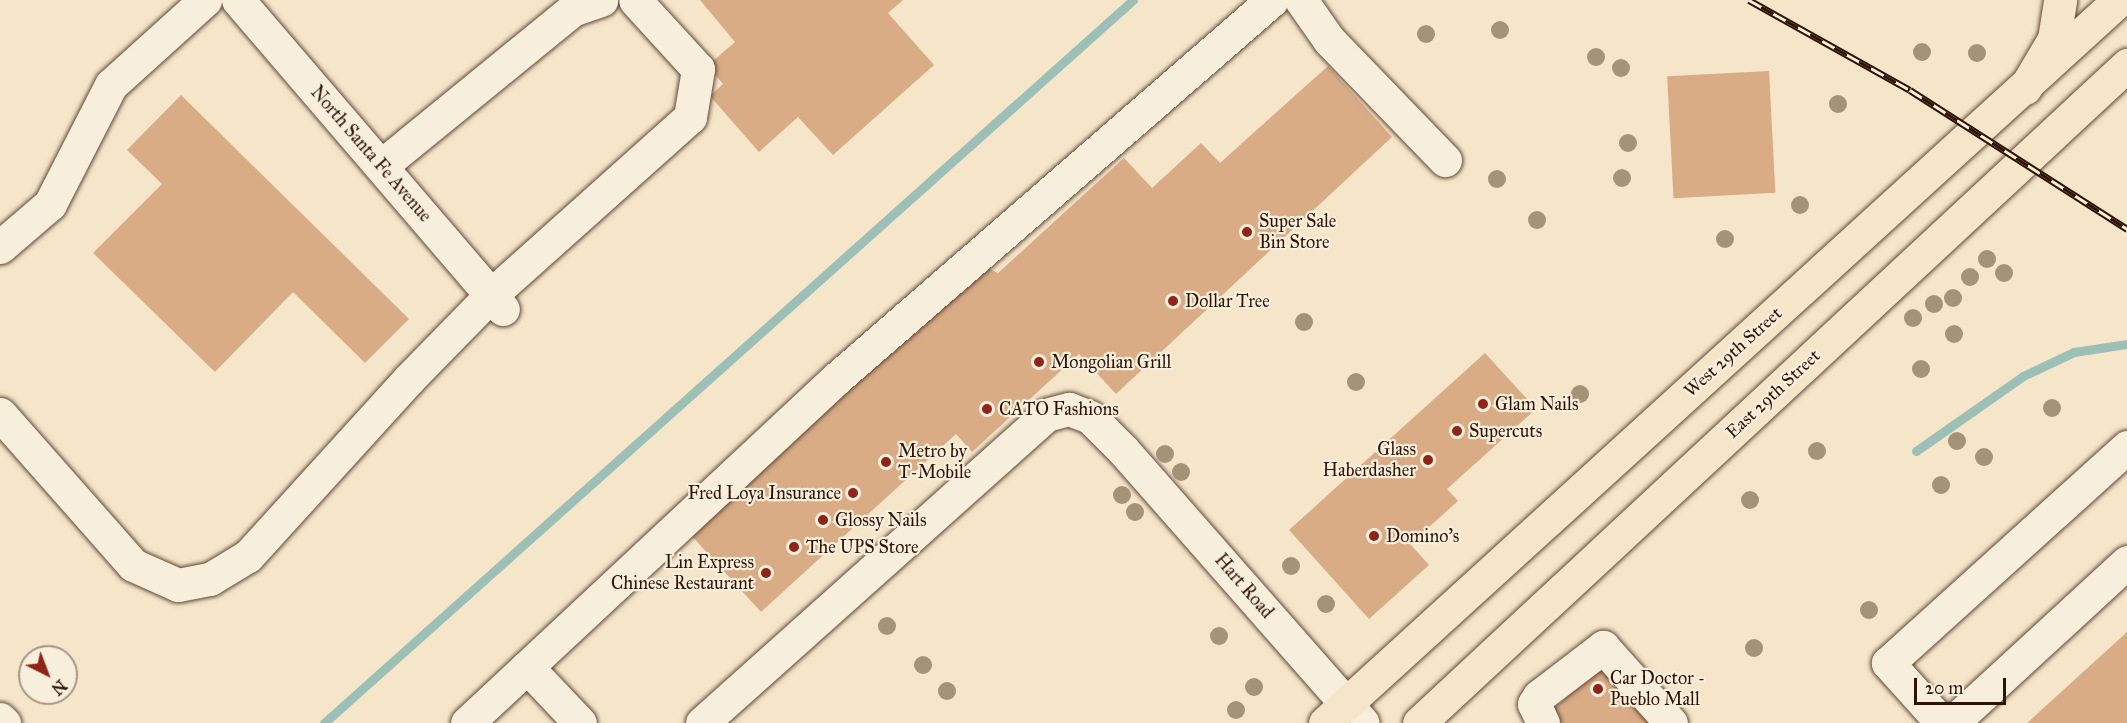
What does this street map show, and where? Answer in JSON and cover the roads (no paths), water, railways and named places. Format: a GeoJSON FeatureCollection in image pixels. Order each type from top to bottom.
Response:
{"type":"FeatureCollection","features":[{"type":"Feature","properties":{"kind":"main road"},"geometry":{"type":"LineString","coordinates":[[2025,88],[2054,39],[2060,0]]}},
{"type":"Feature","properties":{"kind":"main road","name":"West 29th Street"},"geometry":{"type":"LineString","coordinates":[[1344,717],[2119,0]]}},
{"type":"Feature","properties":{"kind":"main road","name":"East 29th Street"},"geometry":{"type":"LineString","coordinates":[[1419,723],[2127,65]]}},
{"type":"Feature","properties":{"kind":"street"},"geometry":{"type":"LineString","coordinates":[[0,247],[50,204],[111,85],[205,0]]}},
{"type":"Feature","properties":{"kind":"street","name":"North Santa Fe Avenue"},"geometry":{"type":"LineString","coordinates":[[238,0],[497,302]]}},
{"type":"Feature","properties":{"kind":"street"},"geometry":{"type":"LineString","coordinates":[[381,166],[572,10],[601,0]]}},
{"type":"Feature","properties":{"kind":"street"},"geometry":{"type":"LineString","coordinates":[[0,414],[133,566],[178,585],[210,579],[248,556],[409,379],[497,302],[690,117],[698,69],[635,0]]}},
{"type":"Feature","properties":{"kind":"street"},"geometry":{"type":"LineString","coordinates":[[467,723],[837,378],[1272,0]]}},
{"type":"Feature","properties":{"kind":"street"},"geometry":{"type":"LineString","coordinates":[[1301,0],[1329,40],[1445,160]]}},
{"type":"Feature","properties":{"kind":"street","name":"Hart Road"},"geometry":{"type":"LineString","coordinates":[[702,723],[1046,415],[1069,409],[1090,417],[1123,450],[1344,717]]}},
{"type":"Feature","properties":{"kind":"street"},"geometry":{"type":"LineString","coordinates":[[1942,723],[1888,663],[2127,447]]}},
{"type":"Feature","properties":{"kind":"street"},"geometry":{"type":"LineString","coordinates":[[1952,723],[2127,562]]}},
{"type":"Feature","properties":{"kind":"street"},"geometry":{"type":"LineString","coordinates":[[1544,723],[1533,705],[1539,696],[1603,647],[1671,723]]}},
{"type":"Feature","properties":{"kind":"street"},"geometry":{"type":"LineString","coordinates":[[528,667],[580,723]]}},
{"type":"Feature","properties":{"kind":"street"},"geometry":{"type":"LineString","coordinates":[[0,719],[4,723]]}},
{"type":"Feature","properties":{"kind":"waterway"},"geometry":{"type":"LineString","coordinates":[[324,723],[1133,0]]}},
{"type":"Feature","properties":{"kind":"waterway"},"geometry":{"type":"LineString","coordinates":[[1916,451],[2023,376],[2074,352],[2127,344]]}},
{"type":"Feature","properties":{"kind":"railway"},"geometry":{"type":"LineString","coordinates":[[1749,0],[1910,90],[2127,229]]}},
{"type":"Feature","properties":{"kind":"place","name":"Super Sale Bin Store"},"geometry":{"type":"Point","coordinates":[1247,232]}},
{"type":"Feature","properties":{"kind":"place","name":"Dollar Tree"},"geometry":{"type":"Point","coordinates":[1173,301]}},
{"type":"Feature","properties":{"kind":"place","name":"Mongolian Grill"},"geometry":{"type":"Point","coordinates":[1039,362]}},
{"type":"Feature","properties":{"kind":"place","name":"Glam Nails"},"geometry":{"type":"Point","coordinates":[1483,404]}},
{"type":"Feature","properties":{"kind":"place","name":"CATO Fashions"},"geometry":{"type":"Point","coordinates":[987,409]}},
{"type":"Feature","properties":{"kind":"place","name":"Supercuts"},"geometry":{"type":"Point","coordinates":[1457,431]}},
{"type":"Feature","properties":{"kind":"place","name":"Glass Haberdasher"},"geometry":{"type":"Point","coordinates":[1428,460]}},
{"type":"Feature","properties":{"kind":"place","name":"Metro by T-Mobile"},"geometry":{"type":"Point","coordinates":[886,462]}},
{"type":"Feature","properties":{"kind":"place","name":"Fred Loya Insurance"},"geometry":{"type":"Point","coordinates":[853,493]}},
{"type":"Feature","properties":{"kind":"place","name":"Glossy Nails"},"geometry":{"type":"Point","coordinates":[823,520]}},
{"type":"Feature","properties":{"kind":"place","name":"Domino's"},"geometry":{"type":"Point","coordinates":[1374,536]}},
{"type":"Feature","properties":{"kind":"place","name":"The UPS Store"},"geometry":{"type":"Point","coordinates":[794,547]}},
{"type":"Feature","properties":{"kind":"place","name":"Lin Express Chinese Restaurant"},"geometry":{"type":"Point","coordinates":[766,573]}},
{"type":"Feature","properties":{"kind":"place","name":"Car Doctor - Pueblo Mall"},"geometry":{"type":"Point","coordinates":[1598,689]}}]}
